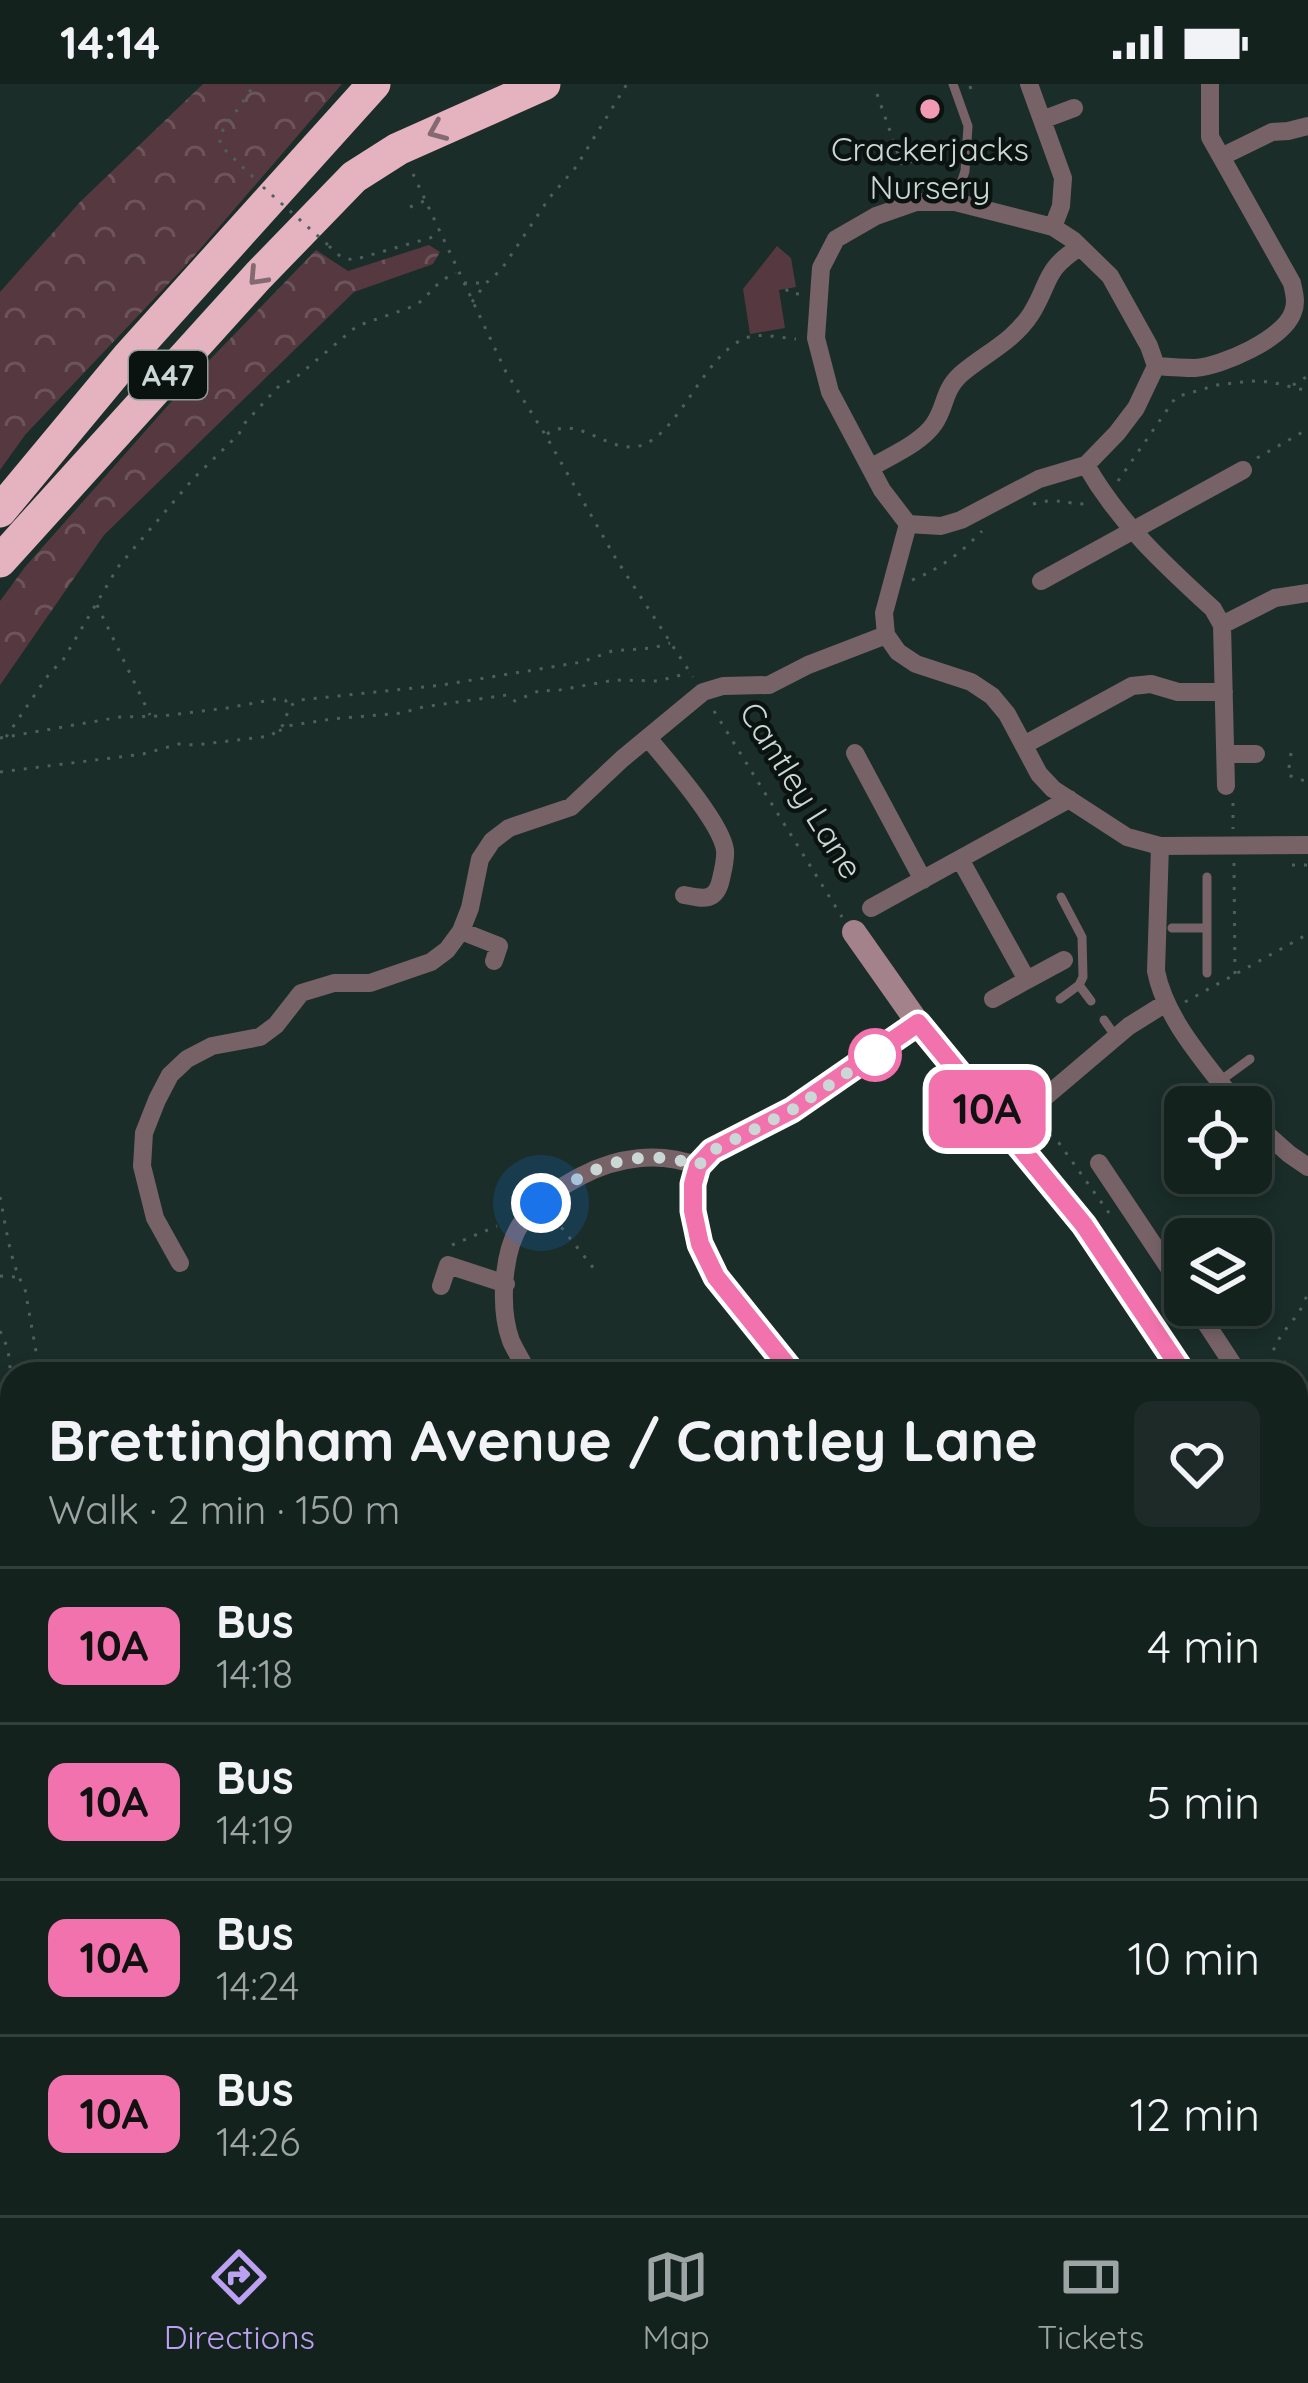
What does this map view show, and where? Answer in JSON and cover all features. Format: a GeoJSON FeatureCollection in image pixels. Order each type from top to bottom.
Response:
{"type":"FeatureCollection","features":[{"type":"Feature","properties":{"kind":"highway","name":"A47"},"geometry":{"type":"LineString","coordinates":[[0,512],[362,84]]}},
{"type":"Feature","properties":{"kind":"highway","name":"A47"},"geometry":{"type":"LineString","coordinates":[[128,357],[374,84]]}},
{"type":"Feature","properties":{"kind":"highway","name":"A47"},"geometry":{"type":"LineString","coordinates":[[0,561],[354,177],[398,149],[544,84]]}},
{"type":"Feature","properties":{"kind":"street"},"geometry":{"type":"LineString","coordinates":[[1029,84],[1063,178],[1054,226]]}},
{"type":"Feature","properties":{"kind":"street"},"geometry":{"type":"LineString","coordinates":[[1156,366],[1199,368],[1227,361],[1278,333],[1296,300],[1292,284],[1210,137],[1210,84]]}},
{"type":"Feature","properties":{"kind":"street"},"geometry":{"type":"LineString","coordinates":[[1042,120],[1074,108]]}},
{"type":"Feature","properties":{"kind":"street"},"geometry":{"type":"LineString","coordinates":[[1221,157],[1271,132],[1308,126]]}},
{"type":"Feature","properties":{"kind":"street"},"geometry":{"type":"LineString","coordinates":[[916,202],[955,202],[1054,226],[1110,276],[1149,346],[1156,366],[1136,407],[1086,465],[1039,479],[961,520],[941,526],[908,524],[882,490],[830,392],[816,338],[821,268],[836,239],[876,215],[916,202]]}},
{"type":"Feature","properties":{"kind":"street"},"geometry":{"type":"LineString","coordinates":[[872,467],[933,426],[947,388],[1006,342],[1033,311],[1051,269],[1079,247]]}},
{"type":"Feature","properties":{"kind":"street"},"geometry":{"type":"LineString","coordinates":[[1086,465],[1132,531],[1213,609],[1222,625],[1226,786]]}},
{"type":"Feature","properties":{"kind":"street"},"geometry":{"type":"LineString","coordinates":[[1041,580],[1243,470]]}},
{"type":"Feature","properties":{"kind":"street"},"geometry":{"type":"LineString","coordinates":[[908,524],[884,613],[886,635],[898,652],[916,664],[971,682],[992,696],[1053,789],[1127,837],[1160,846],[1308,845]]}},
{"type":"Feature","properties":{"kind":"street"},"geometry":{"type":"LineString","coordinates":[[1222,625],[1274,598],[1308,593]]}},
{"type":"Feature","properties":{"kind":"street"},"geometry":{"type":"LineString","coordinates":[[180,1263],[154,1218],[142,1166],[145,1133],[170,1075],[212,1046],[260,1037],[301,993],[334,983],[370,983],[431,962],[461,931],[480,859],[492,841],[509,828],[571,807],[703,692],[722,686],[769,685],[886,635]]}},
{"type":"Feature","properties":{"kind":"street"},"geometry":{"type":"LineString","coordinates":[[1024,745],[1132,686],[1224,692]]}},
{"type":"Feature","properties":{"kind":"street"},"geometry":{"type":"LineString","coordinates":[[648,738],[680,776],[725,848],[713,897],[685,895]]}},
{"type":"Feature","properties":{"kind":"street"},"geometry":{"type":"LineString","coordinates":[[855,753],[923,880]]}},
{"type":"Feature","properties":{"kind":"street"},"geometry":{"type":"LineString","coordinates":[[1226,754],[1256,754]]}},
{"type":"Feature","properties":{"kind":"street"},"geometry":{"type":"LineString","coordinates":[[872,908],[1069,799]]}},
{"type":"Feature","properties":{"kind":"street"},"geometry":{"type":"LineString","coordinates":[[1160,846],[1156,971],[1223,1086]]}},
{"type":"Feature","properties":{"kind":"street"},"geometry":{"type":"LineString","coordinates":[[960,859],[1027,980]]}},
{"type":"Feature","properties":{"kind":"street"},"geometry":{"type":"LineString","coordinates":[[461,931],[499,946]]}},
{"type":"Feature","properties":{"kind":"street","name":"Cantley Lane"},"geometry":{"type":"LineString","coordinates":[[854,932],[918,1023],[1084,1225],[1176,1362]]}},
{"type":"Feature","properties":{"kind":"street"},"geometry":{"type":"LineString","coordinates":[[993,999],[1064,960]]}},
{"type":"Feature","properties":{"kind":"street"},"geometry":{"type":"LineString","coordinates":[[1005,1131],[1111,1029],[1175,1002]]}},
{"type":"Feature","properties":{"kind":"street"},"geometry":{"type":"LineString","coordinates":[[784,1362],[716,1277],[700,1244],[693,1211],[698,1166],[712,1151],[792,1110],[918,1023]]}},
{"type":"Feature","properties":{"kind":"street"},"geometry":{"type":"LineString","coordinates":[[1272,1139],[1308,1167]]}},
{"type":"Feature","properties":{"kind":"street"},"geometry":{"type":"LineString","coordinates":[[522,1362],[510,1339],[506,1311],[513,1241],[522,1222],[566,1184],[615,1161],[675,1159],[698,1166]]}},
{"type":"Feature","properties":{"kind":"street"},"geometry":{"type":"LineString","coordinates":[[1099,1163],[1164,1260]]}},
{"type":"Feature","properties":{"kind":"street"},"geometry":{"type":"LineString","coordinates":[[441,1286],[450,1255],[506,1284]]}},
{"type":"Feature","properties":{"kind":"street"},"geometry":{"type":"LineString","coordinates":[[1205,1326],[1225,1362]]}},
{"type":"Feature","properties":{"kind":"lane"},"geometry":{"type":"LineString","coordinates":[[953,84],[966,118],[968,142],[955,202]]}},
{"type":"Feature","properties":{"kind":"lane"},"geometry":{"type":"LineString","coordinates":[[1207,877],[1207,973]]}},
{"type":"Feature","properties":{"kind":"lane"},"geometry":{"type":"LineString","coordinates":[[1060,999],[1083,977],[1082,937],[1061,897]]}},
{"type":"Feature","properties":{"kind":"lane"},"geometry":{"type":"LineString","coordinates":[[1172,928],[1207,928]]}},
{"type":"Feature","properties":{"kind":"lane"},"geometry":{"type":"LineString","coordinates":[[1079,985],[1091,1001]]}},
{"type":"Feature","properties":{"kind":"lane"},"geometry":{"type":"LineString","coordinates":[[1220,1082],[1250,1059]]}},
{"type":"Feature","properties":{"kind":"path"},"geometry":{"type":"LineString","coordinates":[[255,84],[219,136],[221,146],[341,257],[353,260],[442,235]]}},
{"type":"Feature","properties":{"kind":"path"},"geometry":{"type":"LineString","coordinates":[[472,302],[576,167],[626,84]]}},
{"type":"Feature","properties":{"kind":"path"},"geometry":{"type":"LineString","coordinates":[[877,94],[902,165],[968,142]]}},
{"type":"Feature","properties":{"kind":"path"},"geometry":{"type":"LineString","coordinates":[[934,146],[937,153]]}},
{"type":"Feature","properties":{"kind":"path","name":"Cantley Lane"},"geometry":{"type":"LineString","coordinates":[[413,174],[506,372],[616,559],[854,932]]}},
{"type":"Feature","properties":{"kind":"path"},"geometry":{"type":"LineString","coordinates":[[410,207],[425,200]]}},
{"type":"Feature","properties":{"kind":"path"},"geometry":{"type":"LineString","coordinates":[[3,738],[63,660],[118,567],[280,385],[294,379],[356,326],[414,306],[442,279],[457,272]]}},
{"type":"Feature","properties":{"kind":"path"},"geometry":{"type":"LineString","coordinates":[[463,284],[486,283]]}},
{"type":"Feature","properties":{"kind":"path"},"geometry":{"type":"LineString","coordinates":[[546,436],[568,427],[637,447],[661,432],[716,362],[743,338],[816,338]]}},
{"type":"Feature","properties":{"kind":"path"},"geometry":{"type":"LineString","coordinates":[[1308,376],[1291,386],[1308,391]]}},
{"type":"Feature","properties":{"kind":"path"},"geometry":{"type":"LineString","coordinates":[[1243,470],[1308,429]]}},
{"type":"Feature","properties":{"kind":"path"},"geometry":{"type":"LineString","coordinates":[[95,602],[151,716]]}},
{"type":"Feature","properties":{"kind":"path"},"geometry":{"type":"LineString","coordinates":[[271,736],[283,725],[290,706],[312,698],[442,685],[670,643]]}},
{"type":"Feature","properties":{"kind":"path"},"geometry":{"type":"LineString","coordinates":[[0,772],[143,754],[178,744],[271,736],[287,727],[332,719],[507,695],[520,700],[541,690],[615,680],[658,681],[691,672]]}},
{"type":"Feature","properties":{"kind":"path"},"geometry":{"type":"LineString","coordinates":[[3,738],[102,719],[227,709],[276,699],[290,706]]}},
{"type":"Feature","properties":{"kind":"path"},"geometry":{"type":"LineString","coordinates":[[1292,753],[1288,775],[1308,782]]}},
{"type":"Feature","properties":{"kind":"path"},"geometry":{"type":"LineString","coordinates":[[1226,786],[1232,790],[1235,975]]}},
{"type":"Feature","properties":{"kind":"path"},"geometry":{"type":"LineString","coordinates":[[1175,1002],[1308,934]]}},
{"type":"Feature","properties":{"kind":"path"},"geometry":{"type":"LineString","coordinates":[[0,1197],[21,1283]]}},
{"type":"Feature","properties":{"kind":"path"},"geometry":{"type":"LineString","coordinates":[[450,1255],[506,1222],[522,1222]]}},
{"type":"Feature","properties":{"kind":"path"},"geometry":{"type":"LineString","coordinates":[[562,1228],[595,1270]]}},
{"type":"Feature","properties":{"kind":"path"},"geometry":{"type":"LineString","coordinates":[[0,1276],[15,1277],[25,1289],[38,1362]]}},
{"type":"Feature","properties":{"kind":"path"},"geometry":{"type":"LineString","coordinates":[[1270,1362],[1281,1332],[1296,1318],[1308,1293]]}},
{"type":"Feature","properties":{"kind":"path"},"geometry":{"type":"LineString","coordinates":[[0,1331],[9,1362]]}},
{"type":"Feature","properties":{"kind":"path"},"geometry":{"type":"LineString","coordinates":[[1287,1362],[1292,1361]]}},
{"type":"Feature","properties":{"kind":"green space"},"geometry":{"type":"Polygon","coordinates":[[[203,84],[342,84],[189,262],[25,435],[0,470],[0,292],[80,202],[203,84]]]}},
{"type":"Feature","properties":{"kind":"green space"},"geometry":{"type":"Polygon","coordinates":[[[429,245],[440,252],[433,264],[354,292],[104,535],[0,685],[0,601],[194,376],[316,250],[348,271],[429,245]]]}},
{"type":"Feature","properties":{"kind":"green space"},"geometry":{"type":"Polygon","coordinates":[[[777,246],[791,258],[796,287],[779,290],[785,328],[750,334],[743,289],[777,246]]]}},
{"type":"Feature","properties":{"kind":"bus line","name":"10A"},"geometry":{"type":"LineString","coordinates":[[784,1362],[716,1277],[700,1244],[693,1211],[698,1166],[712,1151],[792,1110],[918,1023],[1084,1225],[1176,1362]]}},
{"type":"Feature","properties":{"kind":"place","name":"Crackerjacks Nursery"},"geometry":{"type":"Point","coordinates":[930,109]}},
{"type":"Feature","properties":{"kind":"route"},"geometry":{"type":"LineString","coordinates":[[541,1203],[566,1184],[615,1161],[675,1159],[698,1166],[712,1151],[792,1110],[880,1051],[875,1055]]}}]}
